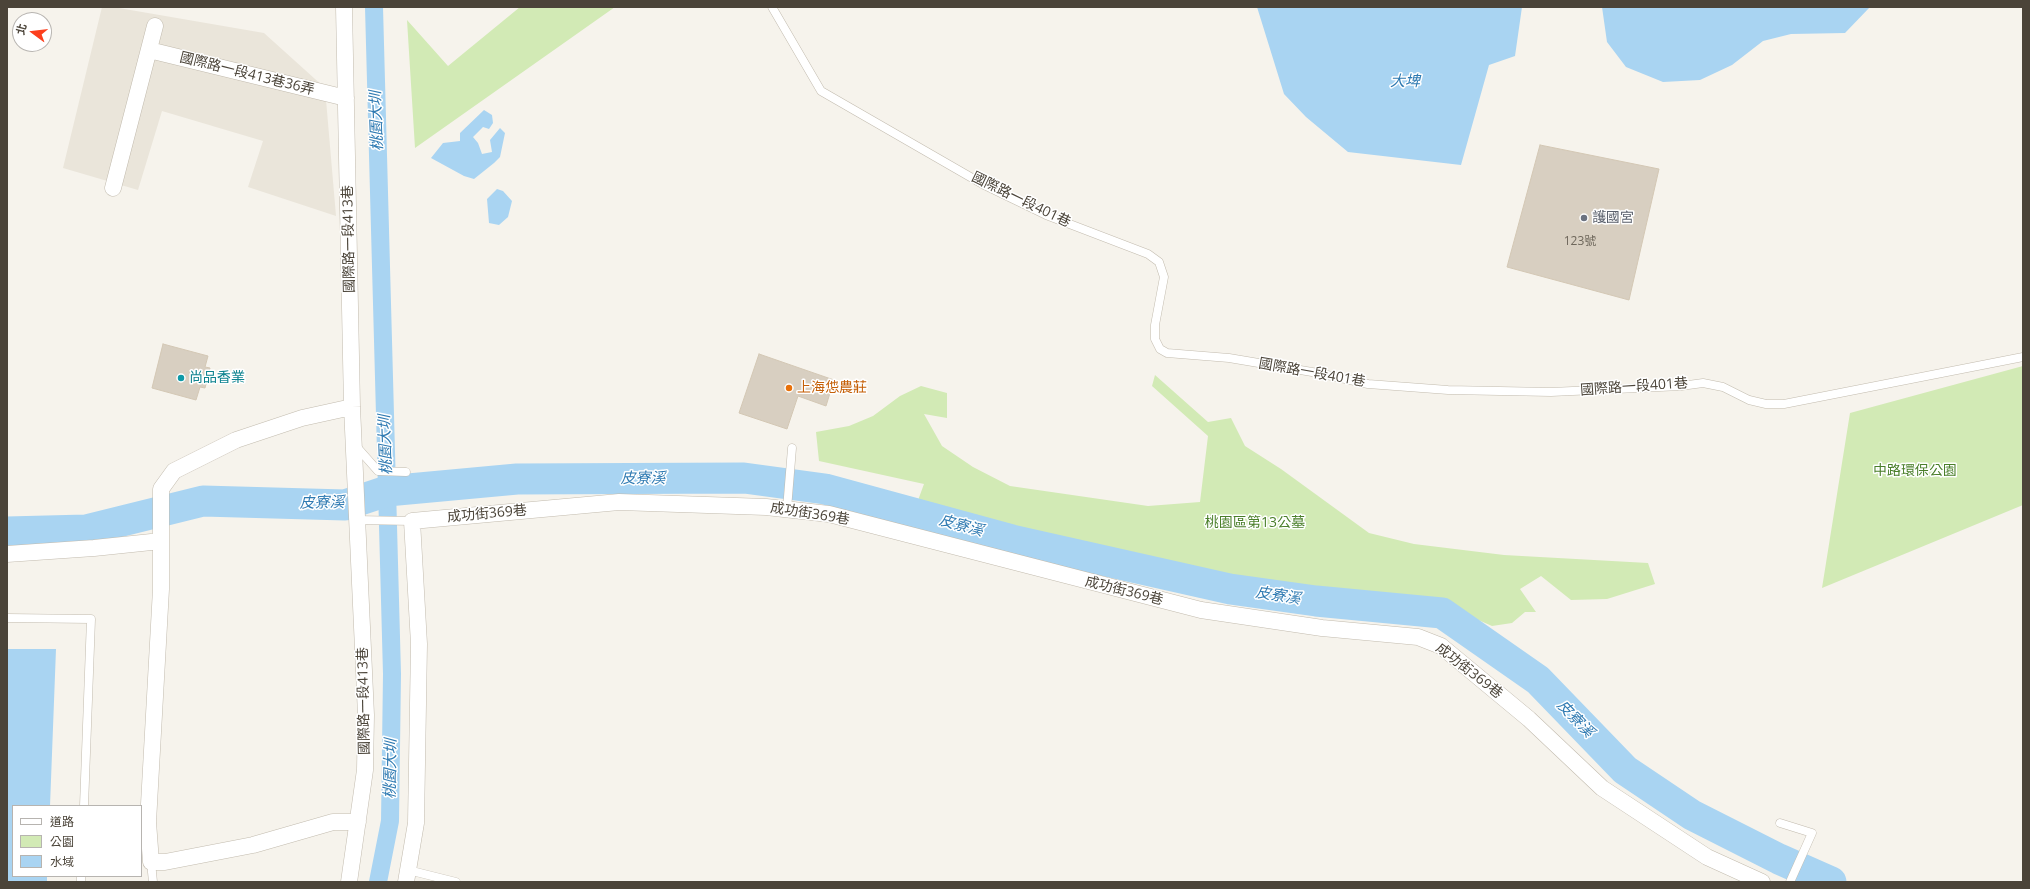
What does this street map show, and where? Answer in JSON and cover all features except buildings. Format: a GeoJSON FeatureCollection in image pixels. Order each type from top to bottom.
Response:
{"type":"FeatureCollection","features":[{"type":"Feature","properties":{"kind":"street","name":"國際路一段413巷"},"geometry":{"type":"LineString","coordinates":[[344,7],[353,442],[366,715],[365,770],[349,882]]}},
{"type":"Feature","properties":{"kind":"street"},"geometry":{"type":"LineString","coordinates":[[113,188],[154,26]]}},
{"type":"Feature","properties":{"kind":"street","name":"國際路一段413巷36弄"},"geometry":{"type":"LineString","coordinates":[[149,50],[346,98]]}},
{"type":"Feature","properties":{"kind":"street"},"geometry":{"type":"LineString","coordinates":[[352,407],[302,418],[236,440],[174,471],[161,488],[160,589],[147,852],[165,862],[254,845],[333,822],[358,822]]}},
{"type":"Feature","properties":{"kind":"street","name":"成功街369巷"},"geometry":{"type":"LineString","coordinates":[[412,521],[619,502],[787,508],[829,514],[1201,610],[1322,628],[1418,637],[1441,646],[1529,719],[1602,788],[1707,857],[1762,882]]}},
{"type":"Feature","properties":{"kind":"street"},"geometry":{"type":"LineString","coordinates":[[407,876],[416,823],[419,644],[412,521]]}},
{"type":"Feature","properties":{"kind":"street"},"geometry":{"type":"LineString","coordinates":[[7,554],[94,548],[161,536]]}},
{"type":"Feature","properties":{"kind":"lane","name":"國際路一段401巷"},"geometry":{"type":"LineString","coordinates":[[772,7],[821,91],[986,186],[1046,215],[1148,254],[1158,262],[1164,277],[1155,325],[1155,339],[1160,349],[1167,353],[1229,358],[1318,373],[1368,384],[1448,390],[1551,392],[1681,386],[1703,382],[1723,387],[1749,400],[1766,404],[1784,404],[2023,357]]}},
{"type":"Feature","properties":{"kind":"lane"},"geometry":{"type":"LineString","coordinates":[[353,442],[378,471],[406,472]]}},
{"type":"Feature","properties":{"kind":"lane"},"geometry":{"type":"LineString","coordinates":[[787,508],[792,448]]}},
{"type":"Feature","properties":{"kind":"lane"},"geometry":{"type":"LineString","coordinates":[[356,520],[412,521]]}},
{"type":"Feature","properties":{"kind":"lane"},"geometry":{"type":"LineString","coordinates":[[7,618],[91,619],[84,805]]}},
{"type":"Feature","properties":{"kind":"lane"},"geometry":{"type":"LineString","coordinates":[[1780,823],[1812,833],[1790,882]]}},
{"type":"Feature","properties":{"kind":"lane"},"geometry":{"type":"LineString","coordinates":[[147,852],[153,882]]}},
{"type":"Feature","properties":{"kind":"lane"},"geometry":{"type":"LineString","coordinates":[[407,876],[456,882]]}},
{"type":"Feature","properties":{"kind":"shaded area"},"geometry":{"type":"Polygon","coordinates":[[[102,7],[113,7],[264,33],[325,88],[336,216],[248,187],[263,141],[162,111],[138,190],[63,168],[102,7]]]}},
{"type":"Feature","properties":{"kind":"green space"},"geometry":{"type":"Polygon","coordinates":[[[520,7],[615,7],[415,148],[407,20],[448,66],[520,7]]]}},
{"type":"Feature","properties":{"kind":"green space","name":"中路環保公園"},"geometry":{"type":"Polygon","coordinates":[[[2023,366],[2023,505],[1822,588],[1850,413],[2023,366]]]}},
{"type":"Feature","properties":{"kind":"green space","name":"桃園區第13公墓"},"geometry":{"type":"Polygon","coordinates":[[[1155,375],[1208,422],[1231,418],[1245,446],[1281,469],[1369,533],[1414,544],[1504,555],[1648,563],[1655,584],[1607,599],[1571,600],[1541,576],[1520,589],[1536,612],[1525,612],[1512,623],[1492,626],[1440,603],[1229,580],[952,515],[917,503],[924,484],[819,461],[816,432],[849,426],[873,416],[900,396],[921,386],[947,393],[947,418],[924,414],[942,446],[973,467],[1010,486],[1148,506],[1200,502],[1208,436],[1152,386],[1155,375]]]}},
{"type":"Feature","properties":{"kind":"water","name":"大埤"},"geometry":{"type":"Polygon","coordinates":[[[1257,7],[1522,7],[1515,56],[1489,65],[1461,165],[1348,152],[1306,117],[1284,94],[1257,7]]]}},
{"type":"Feature","properties":{"kind":"water"},"geometry":{"type":"Polygon","coordinates":[[[1602,7],[1870,7],[1845,33],[1791,34],[1763,41],[1732,65],[1700,80],[1663,82],[1626,67],[1607,42],[1602,7]]]}},
{"type":"Feature","properties":{"kind":"water"},"geometry":{"type":"Polygon","coordinates":[[[484,110],[492,115],[493,123],[489,129],[483,127],[473,137],[478,143],[482,154],[492,152],[490,140],[500,128],[505,133],[500,157],[494,163],[474,179],[464,176],[431,158],[443,143],[460,141],[460,133],[484,110]]]}},
{"type":"Feature","properties":{"kind":"water"},"geometry":{"type":"Polygon","coordinates":[[[497,189],[503,191],[512,201],[508,217],[499,225],[489,223],[487,199],[497,189]]]}},
{"type":"Feature","properties":{"kind":"water"},"geometry":{"type":"Polygon","coordinates":[[[7,649],[56,649],[50,805],[12,805],[12,877],[47,877],[47,882],[7,882],[7,649]]]}},
{"type":"Feature","properties":{"kind":"waterway","name":"桃園大圳"},"geometry":{"type":"LineString","coordinates":[[374,7],[392,674],[390,821],[378,882]]}},
{"type":"Feature","properties":{"kind":"waterway","name":"皮寮溪"},"geometry":{"type":"LineString","coordinates":[[7,532],[86,530],[203,501],[345,505],[387,491],[517,479],[744,478],[825,489],[1012,540],[1230,589],[1316,601],[1442,613],[1538,680],[1625,770],[1692,815],[1779,859],[1831,882]]}},
{"type":"Feature","properties":{"kind":"place","name":"護國宮"},"geometry":{"type":"Point","coordinates":[1584,218]}},
{"type":"Feature","properties":{"kind":"place","name":"尚品香業"},"geometry":{"type":"Point","coordinates":[181,378]}},
{"type":"Feature","properties":{"kind":"place","name":"上海怹農莊"},"geometry":{"type":"Point","coordinates":[789,388]}}]}
